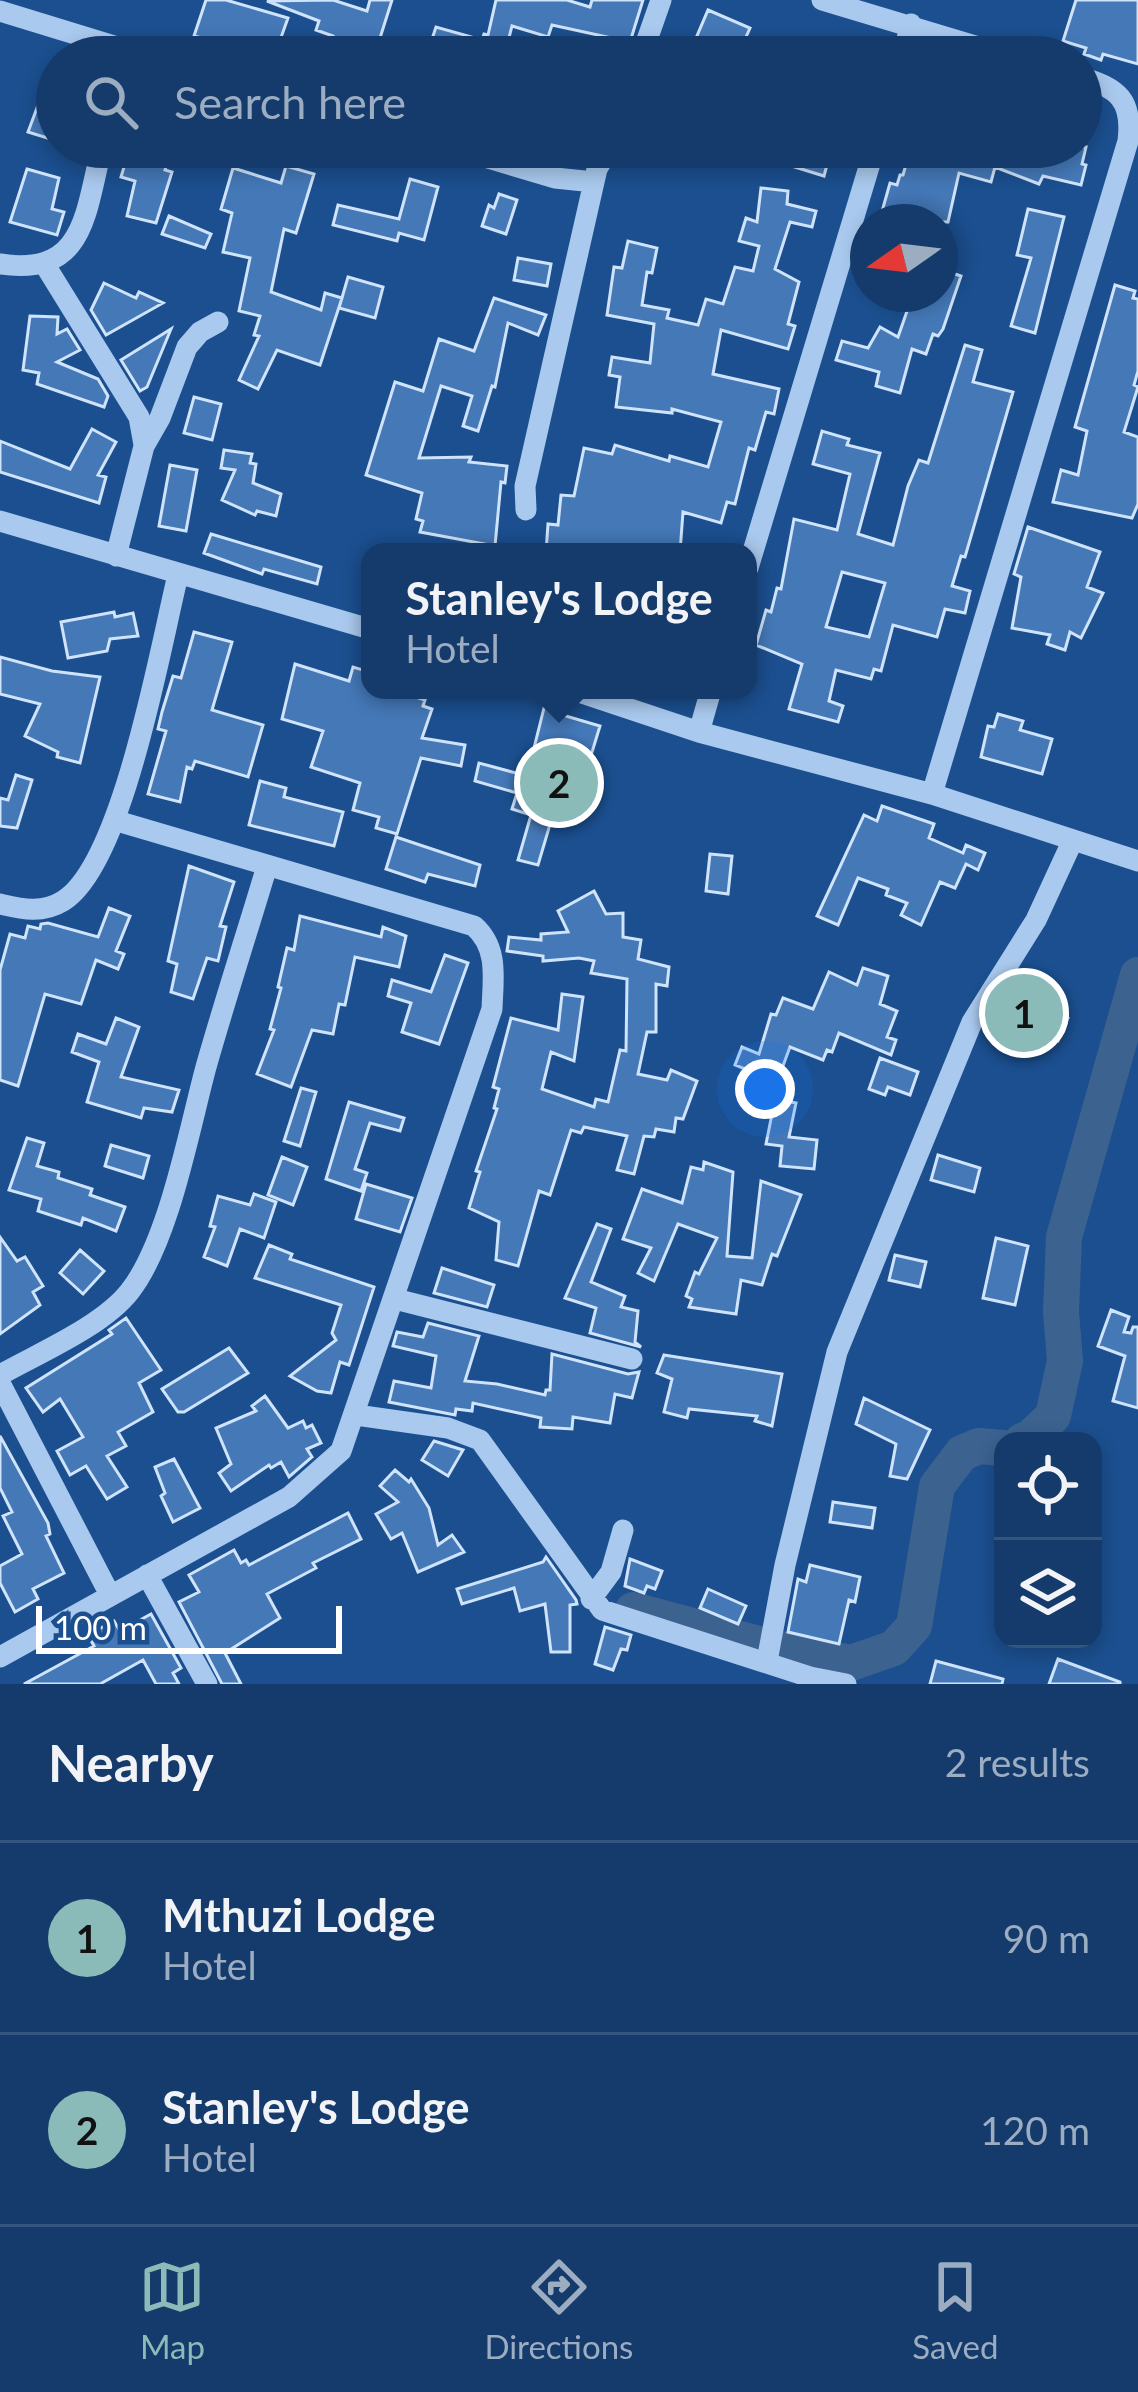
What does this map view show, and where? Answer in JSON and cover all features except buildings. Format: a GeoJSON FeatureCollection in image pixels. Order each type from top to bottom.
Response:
{"type":"FeatureCollection","features":[{"type":"Feature","properties":{"kind":"street"},"geometry":{"type":"LineString","coordinates":[[648,36],[661,0]]}},
{"type":"Feature","properties":{"kind":"street"},"geometry":{"type":"LineString","coordinates":[[822,0],[946,36]]}},
{"type":"Feature","properties":{"kind":"street"},"geometry":{"type":"LineString","coordinates":[[0,11],[77,36]]}},
{"type":"Feature","properties":{"kind":"street"},"geometry":{"type":"LineString","coordinates":[[908,36],[911,25]]}},
{"type":"Feature","properties":{"kind":"street"},"geometry":{"type":"LineString","coordinates":[[932,794],[1128,141],[1134,114],[1102,83]]}},
{"type":"Feature","properties":{"kind":"street"},"geometry":{"type":"LineString","coordinates":[[0,264],[45,265],[70,248],[96,168]]}},
{"type":"Feature","properties":{"kind":"street"},"geometry":{"type":"LineString","coordinates":[[521,168],[594,182]]}},
{"type":"Feature","properties":{"kind":"street"},"geometry":{"type":"LineString","coordinates":[[526,510],[525,486],[600,168]]}},
{"type":"Feature","properties":{"kind":"street"},"geometry":{"type":"LineString","coordinates":[[755,543],[868,168]]}},
{"type":"Feature","properties":{"kind":"street"},"geometry":{"type":"LineString","coordinates":[[45,265],[139,417],[144,446]]}},
{"type":"Feature","properties":{"kind":"street"},"geometry":{"type":"LineString","coordinates":[[116,556],[144,446],[187,347],[218,322]]}},
{"type":"Feature","properties":{"kind":"street"},"geometry":{"type":"LineString","coordinates":[[0,521],[361,626]]}},
{"type":"Feature","properties":{"kind":"street"},"geometry":{"type":"LineString","coordinates":[[0,904],[36,910],[65,900],[94,869],[117,821],[178,574]]}},
{"type":"Feature","properties":{"kind":"street"},"geometry":{"type":"LineString","coordinates":[[600,699],[699,732],[932,794],[1138,861]]}},
{"type":"Feature","properties":{"kind":"street"},"geometry":{"type":"LineString","coordinates":[[699,732],[708,699]]}},
{"type":"Feature","properties":{"kind":"street"},"geometry":{"type":"LineString","coordinates":[[0,1657],[289,1497],[341,1451],[491,1009],[494,962],[486,936],[474,926],[117,821]]}},
{"type":"Feature","properties":{"kind":"street"},"geometry":{"type":"LineString","coordinates":[[767,1661],[785,1564],[837,1352],[972,1022],[1036,920],[1072,842]]}},
{"type":"Feature","properties":{"kind":"street"},"geometry":{"type":"LineString","coordinates":[[110,1595],[0,1379],[103,1316],[132,1289],[144,1267],[177,1182],[267,866]]}},
{"type":"Feature","properties":{"kind":"street"},"geometry":{"type":"LineString","coordinates":[[395,1299],[632,1359]]}},
{"type":"Feature","properties":{"kind":"street"},"geometry":{"type":"LineString","coordinates":[[356,1415],[448,1428],[480,1440],[602,1610],[767,1661],[809,1681],[846,1684]]}},
{"type":"Feature","properties":{"kind":"street"},"geometry":{"type":"LineString","coordinates":[[591,1599],[611,1572],[623,1530]]}},
{"type":"Feature","properties":{"kind":"street"},"geometry":{"type":"LineString","coordinates":[[147,1575],[207,1684]]}},
{"type":"Feature","properties":{"kind":"waterway"},"geometry":{"type":"LineString","coordinates":[[1036,1432],[1053,1416],[1065,1361],[1061,1312],[1064,1237],[1138,975]]}},
{"type":"Feature","properties":{"kind":"waterway"},"geometry":{"type":"LineString","coordinates":[[775,1648],[851,1663],[894,1648],[914,1626],[937,1486],[962,1453],[979,1446],[994,1447]]}},
{"type":"Feature","properties":{"kind":"waterway"},"geometry":{"type":"LineString","coordinates":[[633,1610],[763,1645]]}},
{"type":"Feature","properties":{"kind":"place","name":"Stanley's Lodge"},"geometry":{"type":"Point","coordinates":[559,783]}},
{"type":"Feature","properties":{"kind":"place","name":"Mthuzi Lodge"},"geometry":{"type":"Point","coordinates":[1024,1013]}}]}
